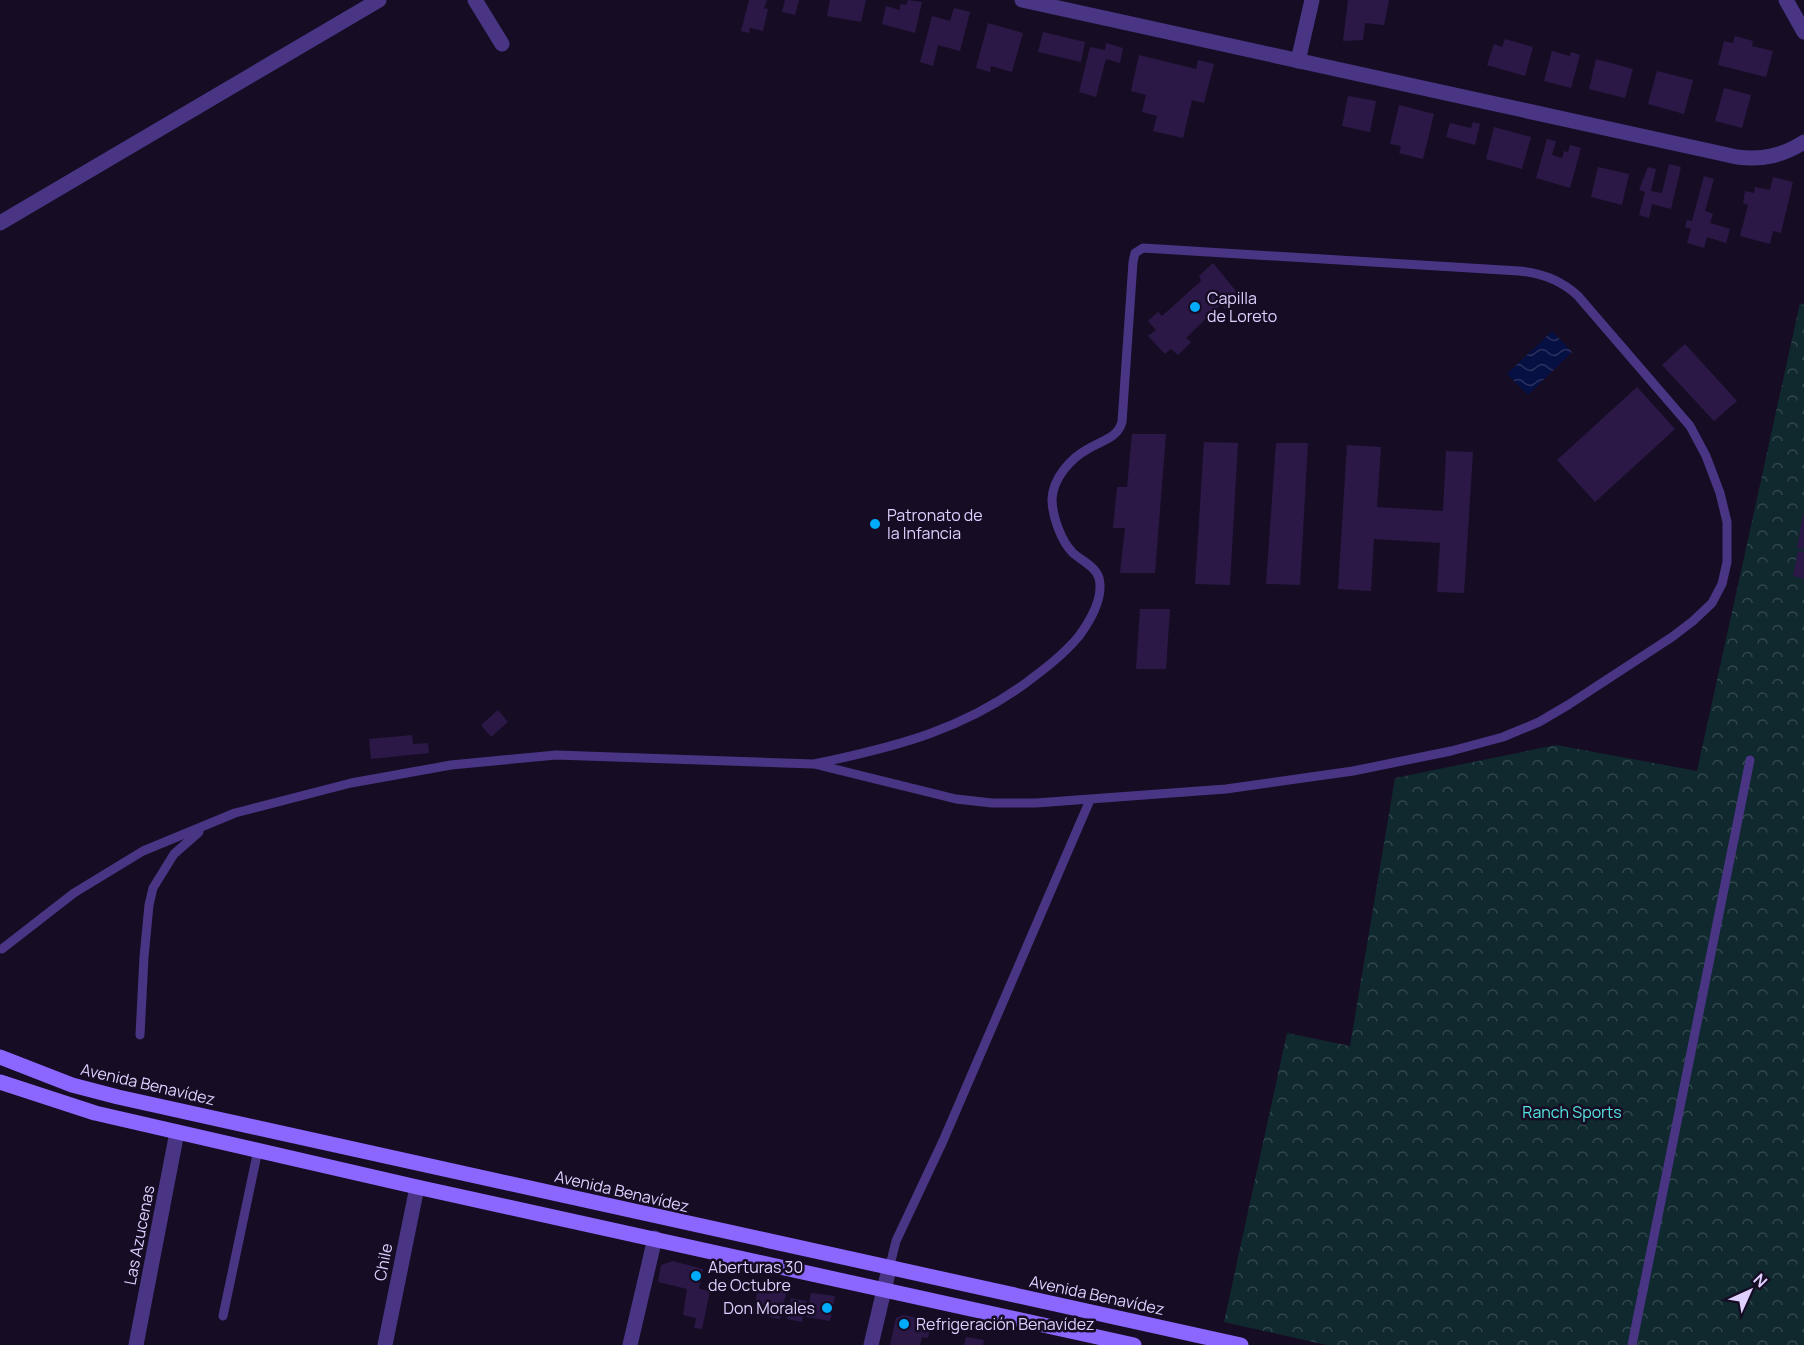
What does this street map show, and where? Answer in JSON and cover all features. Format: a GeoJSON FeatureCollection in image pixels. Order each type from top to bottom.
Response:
{"type":"FeatureCollection","features":[{"type":"Feature","properties":{"kind":"main road","name":"Avenida Benavídez"},"geometry":{"type":"LineString","coordinates":[[0,1057],[72,1085],[118,1097],[1241,1345]]}},
{"type":"Feature","properties":{"kind":"main road"},"geometry":{"type":"LineString","coordinates":[[0,1082],[95,1113],[1114,1343],[1134,1345]]}},
{"type":"Feature","properties":{"kind":"street"},"geometry":{"type":"LineString","coordinates":[[0,223],[379,0]]}},
{"type":"Feature","properties":{"kind":"street"},"geometry":{"type":"LineString","coordinates":[[475,0],[502,44]]}},
{"type":"Feature","properties":{"kind":"street"},"geometry":{"type":"LineString","coordinates":[[1022,0],[1737,157],[1767,158],[1792,150],[1804,142]]}},
{"type":"Feature","properties":{"kind":"street"},"geometry":{"type":"LineString","coordinates":[[1298,61],[1312,0]]}},
{"type":"Feature","properties":{"kind":"street"},"geometry":{"type":"LineString","coordinates":[[1786,0],[1804,32]]}},
{"type":"Feature","properties":{"kind":"street","name":"Las Azucenas"},"geometry":{"type":"LineString","coordinates":[[136,1345],[177,1132]]}},
{"type":"Feature","properties":{"kind":"street","name":"Chile"},"geometry":{"type":"LineString","coordinates":[[385,1345],[417,1187]]}},
{"type":"Feature","properties":{"kind":"street"},"geometry":{"type":"LineString","coordinates":[[630,1345],[655,1238]]}},
{"type":"Feature","properties":{"kind":"street"},"geometry":{"type":"LineString","coordinates":[[871,1345],[882,1289],[889,1269]]}},
{"type":"Feature","properties":{"kind":"lane"},"geometry":{"type":"LineString","coordinates":[[2,949],[74,893],[143,851],[210,823],[235,813],[351,783],[462,764],[556,755],[813,764],[956,799],[992,803],[1036,803],[1226,789],[1386,765],[1451,752],[1503,737],[1539,722],[1672,637],[1712,603],[1722,584],[1727,562],[1727,522],[1720,493],[1706,456],[1690,426],[1568,286],[1536,273],[1143,248],[1135,254],[1133,262],[1120,429],[1114,436],[1088,449],[1070,462],[1057,482],[1052,498],[1056,522],[1072,552],[1091,566],[1099,578],[1099,597],[1089,623],[1056,660],[1002,700],[973,717],[870,752],[813,764]]}},
{"type":"Feature","properties":{"kind":"lane"},"geometry":{"type":"LineString","coordinates":[[1632,1345],[1750,760]]}},
{"type":"Feature","properties":{"kind":"lane"},"geometry":{"type":"LineString","coordinates":[[889,1269],[896,1241],[943,1140],[1090,800]]}},
{"type":"Feature","properties":{"kind":"lane"},"geometry":{"type":"LineString","coordinates":[[140,1035],[144,957],[153,888],[174,854],[210,823]]}},
{"type":"Feature","properties":{"kind":"lane"},"geometry":{"type":"LineString","coordinates":[[223,1316],[258,1150]]}},
{"type":"Feature","properties":{"kind":"green space","name":"Ranch Sports"},"geometry":{"type":"Polygon","coordinates":[[[1800,303],[1804,305],[1804,1345],[1327,1345],[1224,1322],[1287,1033],[1350,1046],[1395,778],[1556,745],[1697,771],[1800,303]]]}},
{"type":"Feature","properties":{"kind":"water"},"geometry":{"type":"Polygon","coordinates":[[[1552,331],[1572,352],[1528,395],[1507,374],[1552,331]]]}},
{"type":"Feature","properties":{"kind":"building"},"geometry":{"type":"Polygon","coordinates":[[[749,0],[767,0],[764,8],[768,9],[763,31],[750,28],[749,33],[741,31],[749,0]]]}},
{"type":"Feature","properties":{"kind":"building"},"geometry":{"type":"Polygon","coordinates":[[[785,0],[799,0],[795,15],[782,12],[785,0]]]}},
{"type":"Feature","properties":{"kind":"building"},"geometry":{"type":"Polygon","coordinates":[[[830,0],[866,0],[861,22],[827,16],[830,0]]]}},
{"type":"Feature","properties":{"kind":"building"},"geometry":{"type":"Polygon","coordinates":[[[908,0],[922,2],[915,33],[882,24],[886,6],[900,10],[900,4],[906,5],[908,0]]]}},
{"type":"Feature","properties":{"kind":"building"},"geometry":{"type":"Polygon","coordinates":[[[1348,0],[1389,0],[1384,25],[1365,23],[1363,40],[1343,41],[1348,0]]]}},
{"type":"Feature","properties":{"kind":"building"},"geometry":{"type":"Polygon","coordinates":[[[954,8],[970,12],[960,51],[938,45],[933,66],[920,62],[932,16],[950,21],[954,8]]]}},
{"type":"Feature","properties":{"kind":"building"},"geometry":{"type":"Polygon","coordinates":[[[988,23],[1023,33],[1012,72],[991,66],[990,72],[976,68],[988,23]]]}},
{"type":"Feature","properties":{"kind":"building"},"geometry":{"type":"Polygon","coordinates":[[[1043,32],[1085,42],[1081,62],[1038,52],[1043,32]]]}},
{"type":"Feature","properties":{"kind":"building"},"geometry":{"type":"Polygon","coordinates":[[[1735,36],[1753,41],[1752,46],[1773,51],[1766,77],[1718,65],[1724,41],[1733,43],[1735,36]]]}},
{"type":"Feature","properties":{"kind":"building"},"geometry":{"type":"Polygon","coordinates":[[[1505,39],[1533,47],[1525,76],[1487,65],[1494,44],[1502,47],[1505,39]]]}},
{"type":"Feature","properties":{"kind":"building"},"geometry":{"type":"Polygon","coordinates":[[[1106,43],[1123,48],[1120,63],[1106,59],[1096,97],[1079,92],[1090,47],[1105,50],[1106,43]]]}},
{"type":"Feature","properties":{"kind":"building"},"geometry":{"type":"Polygon","coordinates":[[[1552,51],[1570,56],[1571,52],[1580,55],[1571,88],[1544,81],[1552,51]]]}},
{"type":"Feature","properties":{"kind":"building"},"geometry":{"type":"Polygon","coordinates":[[[1139,55],[1196,69],[1198,60],[1214,64],[1204,103],[1192,100],[1183,138],[1153,131],[1157,116],[1142,112],[1146,95],[1131,91],[1139,55]]]}},
{"type":"Feature","properties":{"kind":"building"},"geometry":{"type":"Polygon","coordinates":[[[1596,59],[1633,69],[1625,98],[1589,89],[1596,59]]]}},
{"type":"Feature","properties":{"kind":"building"},"geometry":{"type":"Polygon","coordinates":[[[1657,71],[1693,80],[1684,114],[1648,104],[1657,71]]]}},
{"type":"Feature","properties":{"kind":"building"},"geometry":{"type":"Polygon","coordinates":[[[1724,88],[1751,95],[1742,128],[1715,121],[1724,88]]]}},
{"type":"Feature","properties":{"kind":"building"},"geometry":{"type":"Polygon","coordinates":[[[1348,96],[1376,101],[1370,132],[1342,126],[1348,96]]]}},
{"type":"Feature","properties":{"kind":"building"},"geometry":{"type":"Polygon","coordinates":[[[1399,105],[1434,114],[1423,159],[1399,153],[1401,146],[1390,144],[1399,105]]]}},
{"type":"Feature","properties":{"kind":"building"},"geometry":{"type":"Polygon","coordinates":[[[1473,122],[1480,124],[1475,145],[1446,137],[1450,123],[1471,128],[1473,122]]]}},
{"type":"Feature","properties":{"kind":"building"},"geometry":{"type":"Polygon","coordinates":[[[1494,127],[1531,137],[1522,169],[1486,159],[1494,127]]]}},
{"type":"Feature","properties":{"kind":"building"},"geometry":{"type":"Polygon","coordinates":[[[1547,139],[1556,141],[1552,155],[1562,158],[1564,151],[1568,152],[1570,145],[1581,148],[1570,188],[1536,178],[1547,139]]]}},
{"type":"Feature","properties":{"kind":"building"},"geometry":{"type":"Polygon","coordinates":[[[1669,164],[1681,167],[1671,209],[1652,204],[1649,218],[1639,215],[1645,192],[1639,190],[1648,167],[1656,169],[1651,191],[1662,193],[1669,164]]]}},
{"type":"Feature","properties":{"kind":"building"},"geometry":{"type":"Polygon","coordinates":[[[1598,167],[1629,174],[1622,205],[1591,197],[1598,167]]]}},
{"type":"Feature","properties":{"kind":"building"},"geometry":{"type":"Polygon","coordinates":[[[1704,176],[1714,179],[1705,211],[1713,214],[1710,223],[1730,229],[1726,243],[1707,237],[1704,248],[1687,243],[1691,229],[1685,227],[1687,220],[1692,221],[1704,176]]]}},
{"type":"Feature","properties":{"kind":"building"},"geometry":{"type":"Polygon","coordinates":[[[1773,177],[1793,182],[1781,233],[1773,231],[1770,244],[1740,236],[1748,205],[1743,203],[1745,191],[1754,193],[1755,187],[1770,190],[1773,177]]]}},
{"type":"Feature","properties":{"kind":"building","name":"Capilla de Loreto"},"geometry":{"type":"Polygon","coordinates":[[[1213,263],[1240,296],[1227,310],[1221,304],[1186,338],[1191,342],[1178,355],[1171,349],[1165,354],[1148,336],[1156,330],[1148,321],[1158,312],[1162,316],[1201,281],[1199,276],[1213,263]]]}},
{"type":"Feature","properties":{"kind":"building"},"geometry":{"type":"Polygon","coordinates":[[[1685,344],[1737,401],[1714,421],[1662,365],[1685,344]]]}},
{"type":"Feature","properties":{"kind":"building"},"geometry":{"type":"Polygon","coordinates":[[[1637,387],[1675,429],[1595,502],[1557,460],[1637,387]]]}},
{"type":"Feature","properties":{"kind":"building"},"geometry":{"type":"Polygon","coordinates":[[[1132,434],[1166,434],[1155,573],[1120,573],[1125,528],[1113,528],[1117,487],[1127,487],[1132,434]]]}},
{"type":"Feature","properties":{"kind":"building"},"geometry":{"type":"Polygon","coordinates":[[[1204,442],[1238,443],[1230,585],[1195,584],[1204,442]]]}},
{"type":"Feature","properties":{"kind":"building"},"geometry":{"type":"Polygon","coordinates":[[[1276,443],[1308,443],[1300,585],[1266,584],[1276,443]]]}},
{"type":"Feature","properties":{"kind":"building"},"geometry":{"type":"Polygon","coordinates":[[[1347,445],[1381,447],[1377,507],[1443,511],[1446,451],[1473,452],[1464,593],[1437,592],[1440,543],[1374,539],[1371,591],[1338,589],[1347,445]]]}},
{"type":"Feature","properties":{"kind":"building"},"geometry":{"type":"Polygon","coordinates":[[[1804,515],[1804,549],[1797,548],[1804,515]]]}},
{"type":"Feature","properties":{"kind":"building"},"geometry":{"type":"Polygon","coordinates":[[[1798,551],[1804,552],[1804,579],[1793,576],[1798,551]]]}},
{"type":"Feature","properties":{"kind":"building"},"geometry":{"type":"Polygon","coordinates":[[[1140,609],[1170,609],[1166,669],[1136,669],[1140,609]]]}},
{"type":"Feature","properties":{"kind":"building"},"geometry":{"type":"Polygon","coordinates":[[[498,710],[508,722],[491,737],[481,725],[498,710]]]}},
{"type":"Feature","properties":{"kind":"building"},"geometry":{"type":"Polygon","coordinates":[[[412,735],[413,744],[428,743],[429,753],[371,759],[369,739],[412,735]]]}},
{"type":"Feature","properties":{"kind":"building"},"geometry":{"type":"Polygon","coordinates":[[[673,1261],[703,1269],[699,1289],[710,1291],[702,1329],[694,1328],[696,1318],[683,1315],[687,1289],[658,1282],[661,1265],[673,1261]]]}},
{"type":"Feature","properties":{"kind":"building"},"geometry":{"type":"Polygon","coordinates":[[[759,1284],[787,1290],[780,1319],[753,1313],[759,1284]]]}},
{"type":"Feature","properties":{"kind":"building"},"geometry":{"type":"Polygon","coordinates":[[[811,1293],[835,1296],[830,1321],[806,1317],[811,1293]]]}},
{"type":"Feature","properties":{"kind":"building"},"geometry":{"type":"Polygon","coordinates":[[[791,1298],[806,1301],[802,1322],[787,1319],[791,1298]]]}},
{"type":"Feature","properties":{"kind":"building"},"geometry":{"type":"Polygon","coordinates":[[[903,1315],[932,1320],[928,1338],[922,1337],[920,1345],[890,1345],[896,1318],[903,1315]]]}},
{"type":"Feature","properties":{"kind":"building"},"geometry":{"type":"Polygon","coordinates":[[[966,1337],[984,1340],[983,1345],[964,1345],[966,1337]]]}},
{"type":"Feature","properties":{"kind":"place","name":"Capilla de Loreto"},"geometry":{"type":"Point","coordinates":[1195,307]}},
{"type":"Feature","properties":{"kind":"place","name":"Patronato de la Infancia"},"geometry":{"type":"Point","coordinates":[875,524]}},
{"type":"Feature","properties":{"kind":"place","name":"Aberturas 30 de Octubre"},"geometry":{"type":"Point","coordinates":[696,1276]}},
{"type":"Feature","properties":{"kind":"place","name":"Don Morales"},"geometry":{"type":"Point","coordinates":[827,1308]}},
{"type":"Feature","properties":{"kind":"place","name":"Refrigeración Benavídez"},"geometry":{"type":"Point","coordinates":[904,1324]}}]}
